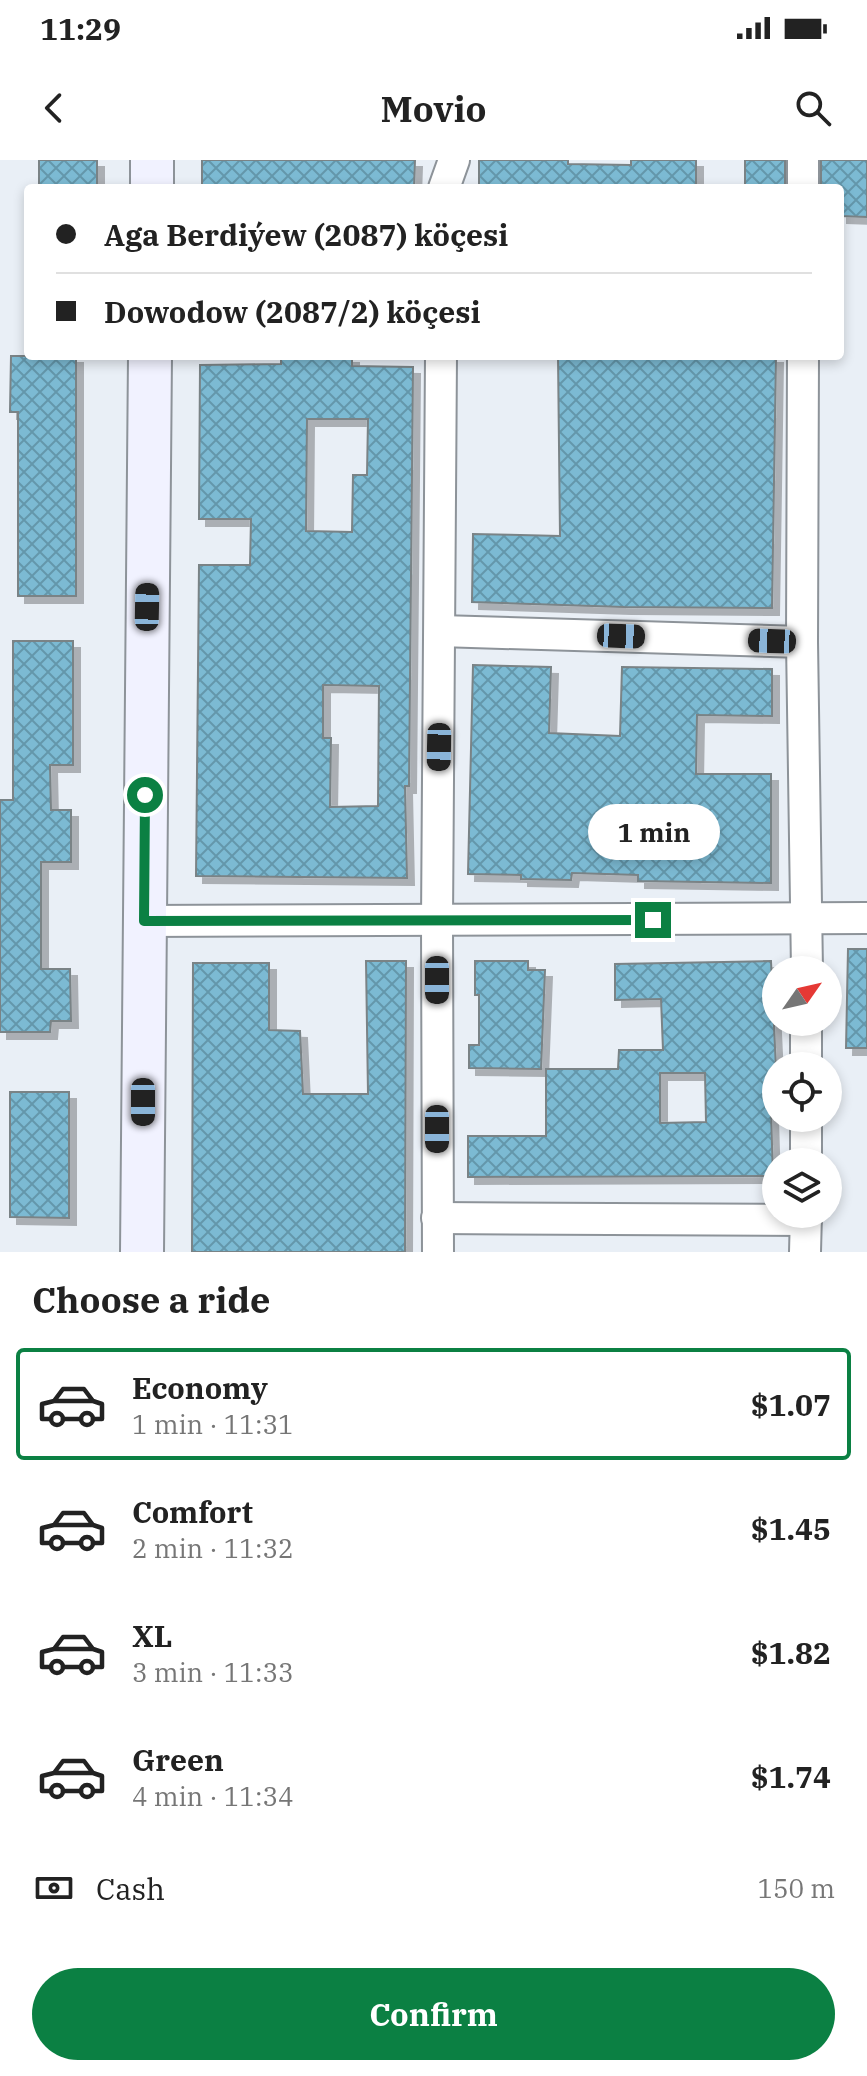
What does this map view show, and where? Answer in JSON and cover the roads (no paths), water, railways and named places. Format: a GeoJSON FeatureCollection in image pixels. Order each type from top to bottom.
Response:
{"type":"FeatureCollection","features":[{"type":"Feature","properties":{"kind":"street"},"geometry":{"type":"LineString","coordinates":[[152,160],[152,184]]}},
{"type":"Feature","properties":{"kind":"street"},"geometry":{"type":"LineString","coordinates":[[445,184],[454,160]]}},
{"type":"Feature","properties":{"kind":"street"},"geometry":{"type":"LineString","coordinates":[[803,160],[803,184]]}},
{"type":"Feature","properties":{"kind":"street"},"geometry":{"type":"LineString","coordinates":[[142,1252],[150,360]]}},
{"type":"Feature","properties":{"kind":"street"},"geometry":{"type":"LineString","coordinates":[[438,1252],[441,360]]}},
{"type":"Feature","properties":{"kind":"street"},"geometry":{"type":"LineString","coordinates":[[803,360],[802,642],[807,956]]}},
{"type":"Feature","properties":{"kind":"street"},"geometry":{"type":"LineString","coordinates":[[440,631],[802,642]]}},
{"type":"Feature","properties":{"kind":"street"},"geometry":{"type":"LineString","coordinates":[[144,921],[867,918]]}},
{"type":"Feature","properties":{"kind":"street"},"geometry":{"type":"LineString","coordinates":[[437,1218],[762,1217]]}},
{"type":"Feature","properties":{"kind":"street"},"geometry":{"type":"LineString","coordinates":[[805,1252],[806,1228]]}}]}
